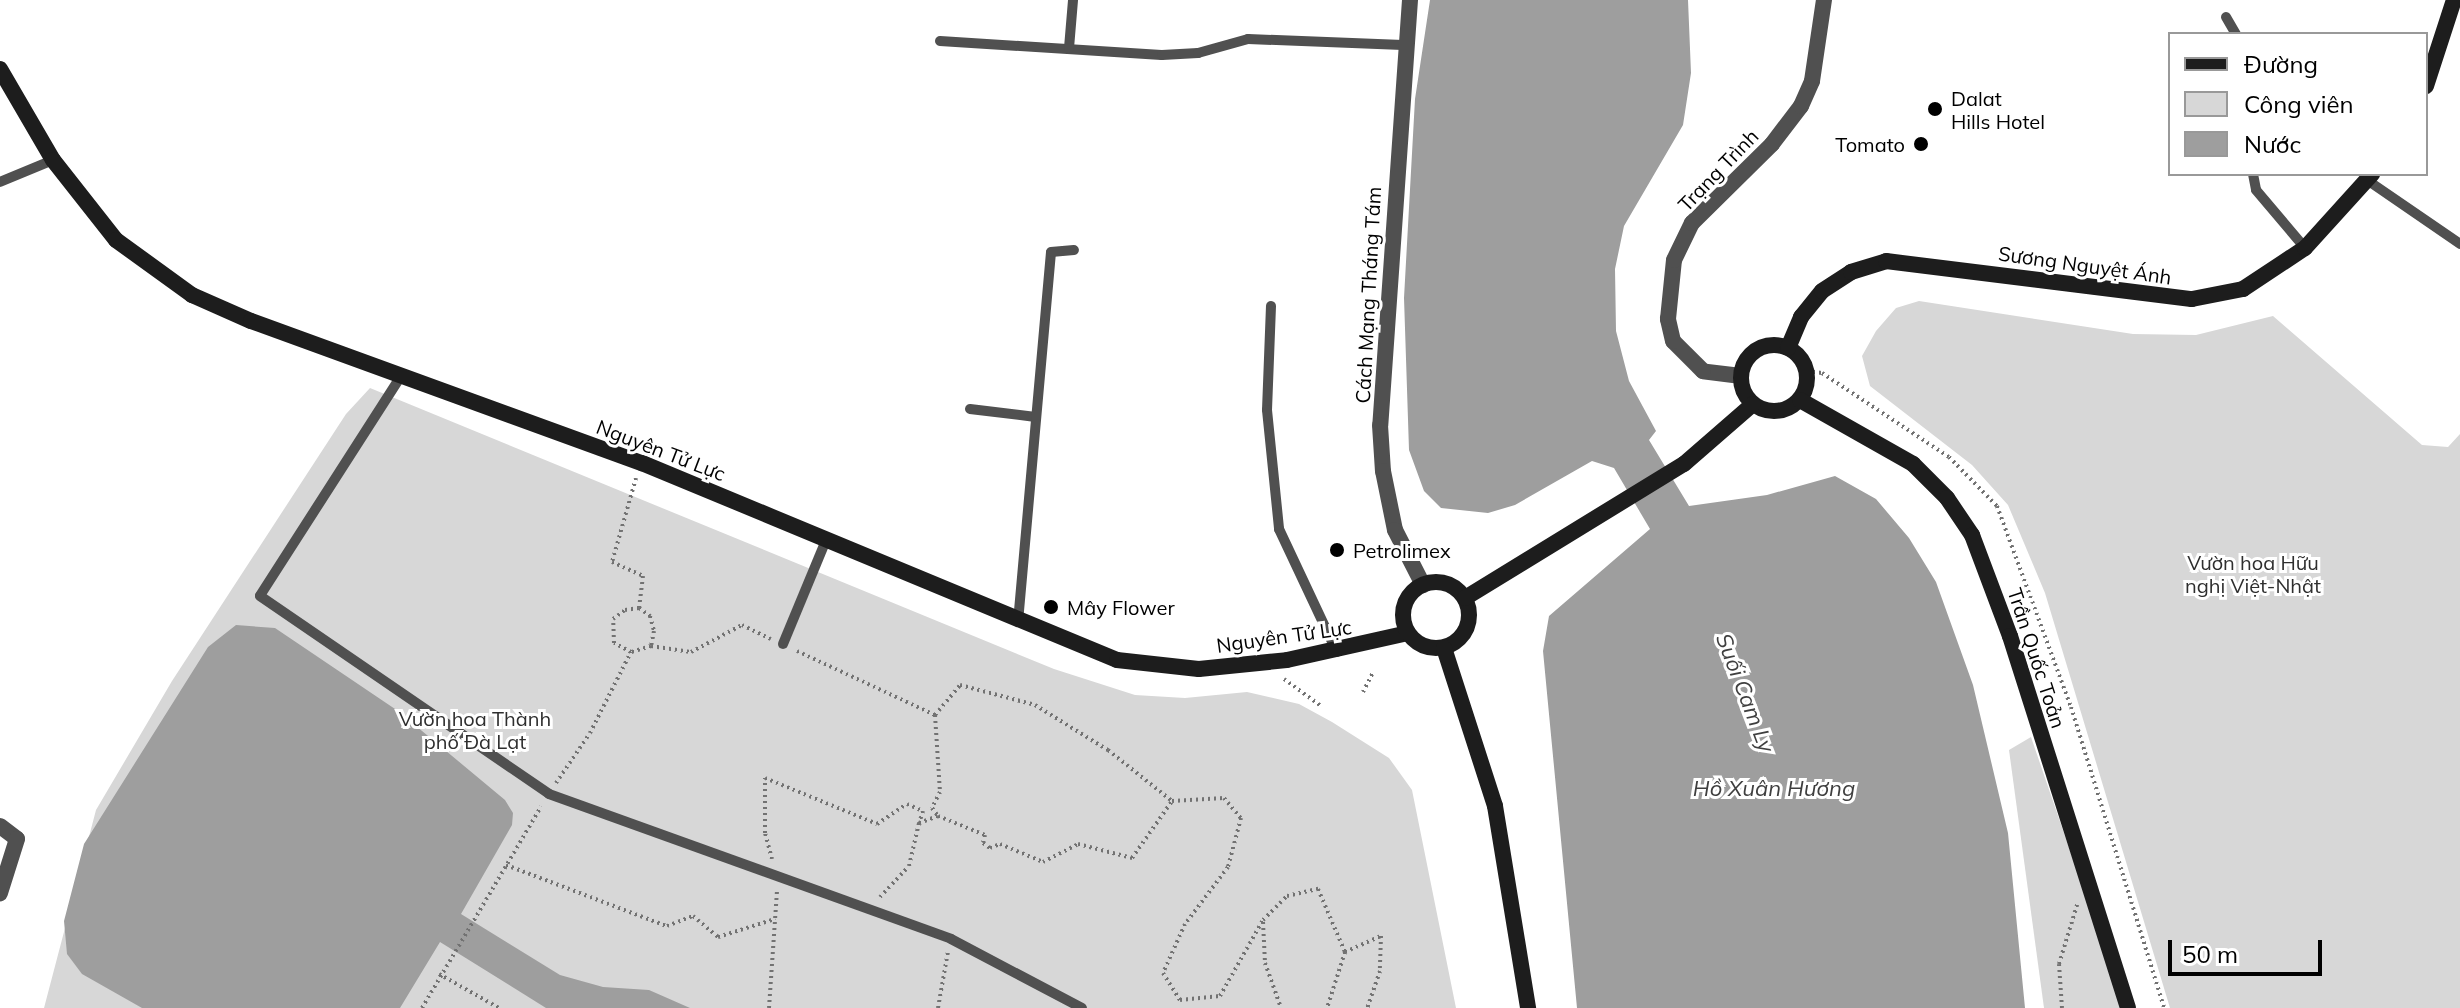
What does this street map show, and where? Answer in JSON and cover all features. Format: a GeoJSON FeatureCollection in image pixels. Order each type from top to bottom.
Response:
{"type":"FeatureCollection","features":[{"type":"Feature","properties":{"kind":"main road"},"geometry":{"type":"LineString","coordinates":[[2428,80],[2454,0]]}},
{"type":"Feature","properties":{"kind":"main road","name":"Nguyên Tử Lực"},"geometry":{"type":"LineString","coordinates":[[0,69],[53,160],[116,240],[192,295],[401,376],[642,463],[1018,622],[1117,660],[1199,669],[1337,652],[1408,633]]}},
{"type":"Feature","properties":{"kind":"main road","name":"Sương Nguyệt Ánh"},"geometry":{"type":"LineString","coordinates":[[1788,348],[1801,317],[1822,291],[1851,272],[1886,261],[2192,299],[2243,289],[2305,248],[2370,177]]}},
{"type":"Feature","properties":{"kind":"main road"},"geometry":{"type":"LineString","coordinates":[[1770,345],[1788,348],[1807,371],[1800,400],[1772,412],[1753,404],[1741,376],[1753,353],[1770,345]]}},
{"type":"Feature","properties":{"kind":"main road","name":"Trần Quốc Toản"},"geometry":{"type":"LineString","coordinates":[[1800,400],[1913,464],[1947,498],[1972,535],[2010,636],[2128,1008]]}},
{"type":"Feature","properties":{"kind":"main road"},"geometry":{"type":"LineString","coordinates":[[1465,598],[1684,464],[1753,404]]}},
{"type":"Feature","properties":{"kind":"main road"},"geometry":{"type":"LineString","coordinates":[[1423,585],[1449,585],[1465,598],[1467,628],[1444,648],[1424,647],[1408,633],[1405,605],[1423,585]]}},
{"type":"Feature","properties":{"kind":"main road"},"geometry":{"type":"LineString","coordinates":[[1444,648],[1495,806],[1528,1008]]}},
{"type":"Feature","properties":{"kind":"street","name":"Cách Mạng Tháng Tám"},"geometry":{"type":"LineString","coordinates":[[1410,0],[1403,45],[1394,268],[1380,425],[1395,530],[1423,585]]}},
{"type":"Feature","properties":{"kind":"street","name":"Trạng Trình"},"geometry":{"type":"LineString","coordinates":[[1741,376],[1703,371],[1673,341],[1668,319],[1674,260],[1692,223],[1772,144],[1801,106],[1812,81],[1824,0]]}},
{"type":"Feature","properties":{"kind":"street"},"geometry":{"type":"LineString","coordinates":[[0,826],[17,839],[0,893]]}},
{"type":"Feature","properties":{"kind":"lane"},"geometry":{"type":"LineString","coordinates":[[1069,48],[1073,0]]}},
{"type":"Feature","properties":{"kind":"lane"},"geometry":{"type":"LineString","coordinates":[[2226,17],[2235,32]]}},
{"type":"Feature","properties":{"kind":"lane"},"geometry":{"type":"LineString","coordinates":[[940,41],[1162,55],[1198,53],[1248,39],[1403,45]]}},
{"type":"Feature","properties":{"kind":"lane"},"geometry":{"type":"LineString","coordinates":[[0,182],[53,160]]}},
{"type":"Feature","properties":{"kind":"lane"},"geometry":{"type":"LineString","coordinates":[[2253,176],[2256,190],[2305,248]]}},
{"type":"Feature","properties":{"kind":"lane"},"geometry":{"type":"LineString","coordinates":[[2370,177],[2460,244]]}},
{"type":"Feature","properties":{"kind":"lane"},"geometry":{"type":"LineString","coordinates":[[1018,622],[1051,252],[1074,250]]}},
{"type":"Feature","properties":{"kind":"lane"},"geometry":{"type":"LineString","coordinates":[[1271,306],[1268,424],[1279,529],[1337,652]]}},
{"type":"Feature","properties":{"kind":"lane"},"geometry":{"type":"LineString","coordinates":[[401,376],[260,596],[549,794],[951,939],[1082,1008]]}},
{"type":"Feature","properties":{"kind":"lane"},"geometry":{"type":"LineString","coordinates":[[970,409],[1036,417]]}},
{"type":"Feature","properties":{"kind":"lane"},"geometry":{"type":"LineString","coordinates":[[783,644],[826,540]]}},
{"type":"Feature","properties":{"kind":"path"},"geometry":{"type":"LineString","coordinates":[[639,608],[643,576],[612,562],[642,463]]}},
{"type":"Feature","properties":{"kind":"path"},"geometry":{"type":"LineString","coordinates":[[651,646],[650,616],[639,608],[625,610],[613,619],[614,643],[631,652],[651,646],[691,652],[742,625],[935,715]]}},
{"type":"Feature","properties":{"kind":"path"},"geometry":{"type":"LineString","coordinates":[[422,1008],[439,974],[590,733],[631,652]]}},
{"type":"Feature","properties":{"kind":"path"},"geometry":{"type":"LineString","coordinates":[[1363,692],[1373,672]]}},
{"type":"Feature","properties":{"kind":"path"},"geometry":{"type":"LineString","coordinates":[[1278,675],[1321,706]]}},
{"type":"Feature","properties":{"kind":"path"},"geometry":{"type":"LineString","coordinates":[[1172,801],[1132,858],[1078,844],[1043,862],[1000,844],[990,848],[983,843],[985,835],[938,816],[932,808],[940,792],[935,715],[960,685],[1035,705],[1108,750],[1172,801],[1224,798],[1241,818],[1228,867],[1185,924],[1163,973],[1180,1000],[1220,996],[1263,920],[1287,896],[1318,889],[1345,952],[1327,1008]]}},
{"type":"Feature","properties":{"kind":"path"},"geometry":{"type":"LineString","coordinates":[[769,1008],[778,879],[765,833],[765,778],[877,824],[907,804],[923,811],[909,866],[881,890],[876,912]]}},
{"type":"Feature","properties":{"kind":"path"},"geometry":{"type":"LineString","coordinates":[[919,823],[938,816]]}},
{"type":"Feature","properties":{"kind":"path"},"geometry":{"type":"LineString","coordinates":[[506,865],[667,926],[693,916],[718,937],[775,919]]}},
{"type":"Feature","properties":{"kind":"path"},"geometry":{"type":"LineString","coordinates":[[2062,1008],[2059,964],[2080,896]]}},
{"type":"Feature","properties":{"kind":"path"},"geometry":{"type":"LineString","coordinates":[[1263,920],[1265,963],[1281,1008]]}},
{"type":"Feature","properties":{"kind":"path"},"geometry":{"type":"LineString","coordinates":[[1345,952],[1381,936],[1380,971],[1367,1008]]}},
{"type":"Feature","properties":{"kind":"path"},"geometry":{"type":"LineString","coordinates":[[938,1008],[951,939]]}},
{"type":"Feature","properties":{"kind":"path"},"geometry":{"type":"LineString","coordinates":[[439,974],[499,1008]]}},
{"type":"Feature","properties":{"kind":"green space","name":"Vườn hoa Hữu nghị Việt-Nhật"},"geometry":{"type":"Polygon","coordinates":[[[1919,301],[2133,334],[2196,335],[2273,316],[2422,445],[2448,447],[2460,434],[2460,1008],[2170,1008],[2045,593],[2008,505],[1972,465],[1870,386],[1862,356],[1876,331],[1896,308],[1919,301]]]}},
{"type":"Feature","properties":{"kind":"green space","name":"Vườn hoa Thành phố Đà Lạt"},"geometry":{"type":"Polygon","coordinates":[[[370,388],[1054,669],[1135,695],[1185,698],[1247,692],[1299,704],[1332,722],[1389,758],[1412,790],[1456,1008],[44,1008],[96,810],[172,681],[346,414],[370,388]]]}},
{"type":"Feature","properties":{"kind":"green space"},"geometry":{"type":"Polygon","coordinates":[[[2031,737],[2124,1008],[2044,1008],[2009,750],[2031,737]]]}},
{"type":"Feature","properties":{"kind":"water","name":"Hồ Xuân Hương"},"geometry":{"type":"Polygon","coordinates":[[[1430,0],[1688,0],[1691,73],[1683,125],[1624,226],[1615,269],[1616,331],[1629,381],[1656,431],[1649,440],[1689,506],[1767,495],[1835,476],[1876,499],[1909,538],[1936,582],[1973,685],[2008,833],[2025,1008],[1577,1008],[1543,651],[1549,616],[1650,529],[1614,468],[1592,461],[1515,505],[1488,513],[1441,508],[1424,491],[1409,450],[1404,298],[1415,99],[1430,0]]]}},
{"type":"Feature","properties":{"kind":"water"},"geometry":{"type":"Polygon","coordinates":[[[236,625],[275,628],[398,711],[505,800],[513,813],[512,825],[461,914],[560,975],[603,987],[649,990],[690,1008],[546,1008],[440,942],[400,1008],[142,1008],[82,974],[67,954],[64,921],[84,844],[208,647],[236,625]]]}},
{"type":"Feature","properties":{"kind":"place","name":"Dalat Hills Hotel"},"geometry":{"type":"Point","coordinates":[1935,109]}},
{"type":"Feature","properties":{"kind":"place","name":"Tomato"},"geometry":{"type":"Point","coordinates":[1921,144]}},
{"type":"Feature","properties":{"kind":"place","name":"Petrolimex"},"geometry":{"type":"Point","coordinates":[1337,550]}},
{"type":"Feature","properties":{"kind":"place","name":"Mây Flower"},"geometry":{"type":"Point","coordinates":[1051,607]}},
{"type":"Feature","properties":{"kind":"water label","name":"Suối Cam Ly"},"geometry":{"type":"Point","coordinates":[1745,693]}}]}
